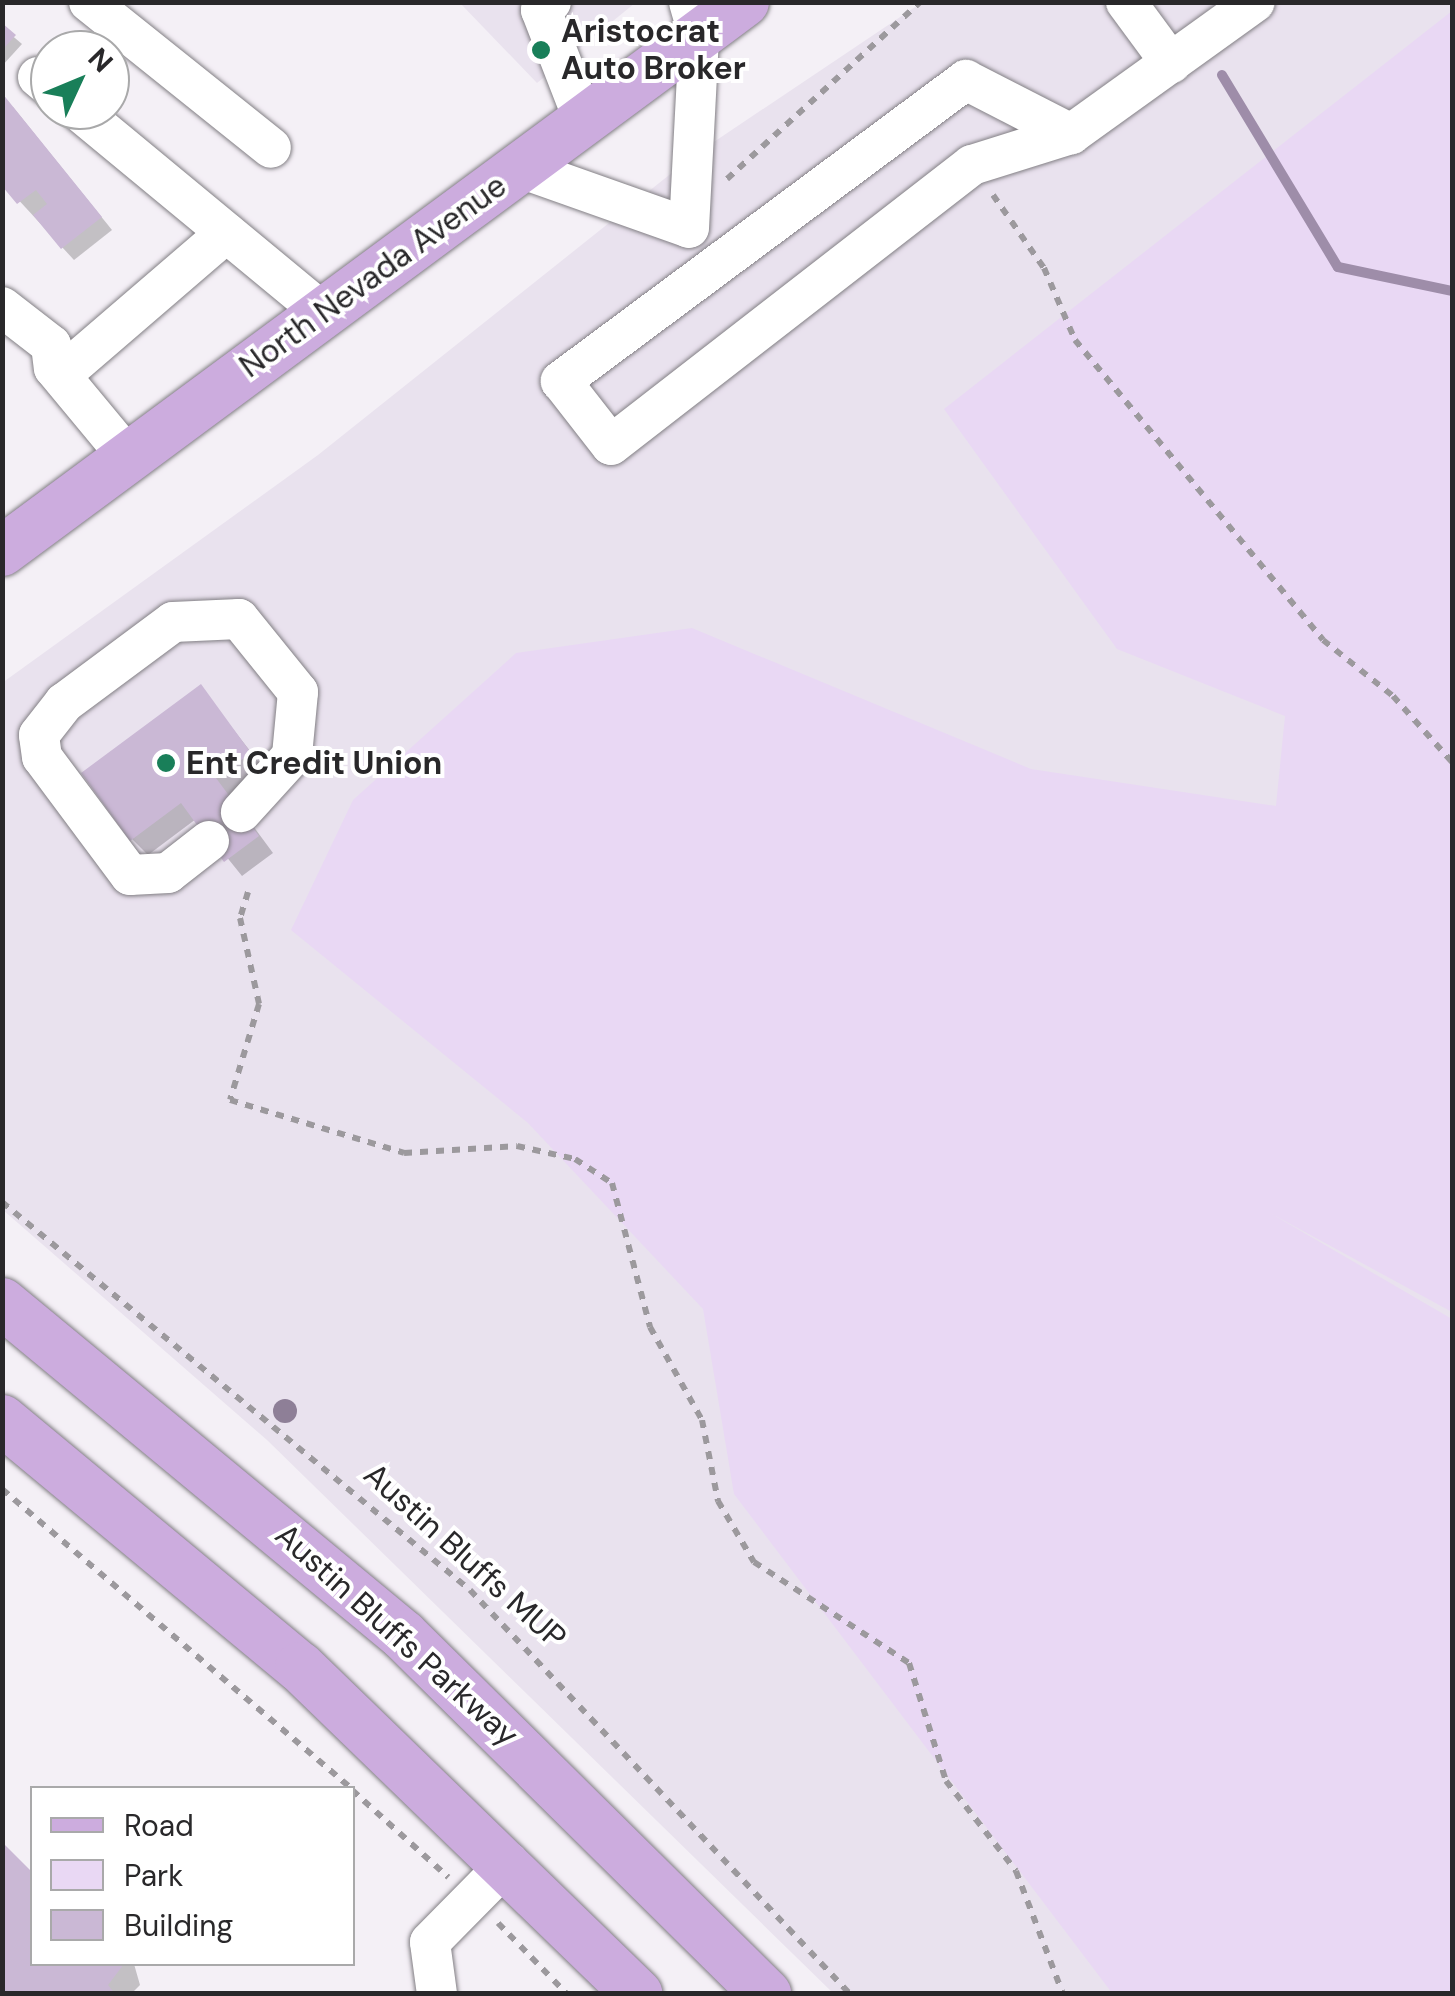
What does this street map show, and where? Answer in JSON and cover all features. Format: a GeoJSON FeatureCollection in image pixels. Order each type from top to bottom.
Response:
{"type":"FeatureCollection","features":[{"type":"Feature","properties":{"kind":"main road","name":"North Nevada Avenue"},"geometry":{"type":"LineString","coordinates":[[2,550],[584,121],[694,20],[744,2]]}},
{"type":"Feature","properties":{"kind":"main road","name":"Austin Bluffs Parkway"},"geometry":{"type":"LineString","coordinates":[[2,1303],[404,1635],[766,1994]]}},
{"type":"Feature","properties":{"kind":"main road"},"geometry":{"type":"LineString","coordinates":[[2,1420],[300,1667],[509,1862],[637,1994]]}},
{"type":"Feature","properties":{"kind":"street"},"geometry":{"type":"LineString","coordinates":[[89,2],[271,148]]}},
{"type":"Feature","properties":{"kind":"street"},"geometry":{"type":"LineString","coordinates":[[1126,2],[1171,63]]}},
{"type":"Feature","properties":{"kind":"street"},"geometry":{"type":"LineString","coordinates":[[1072,134],[966,80],[562,381],[610,445],[972,165],[1072,134],[1255,2]]}},
{"type":"Feature","properties":{"kind":"street"},"geometry":{"type":"LineString","coordinates":[[541,5],[584,121]]}},
{"type":"Feature","properties":{"kind":"street"},"geometry":{"type":"LineString","coordinates":[[690,228],[694,20]]}},
{"type":"Feature","properties":{"kind":"street"},"geometry":{"type":"LineString","coordinates":[[102,130],[323,313]]}},
{"type":"Feature","properties":{"kind":"street"},"geometry":{"type":"LineString","coordinates":[[520,168],[690,228],[717,266]]}},
{"type":"Feature","properties":{"kind":"street"},"geometry":{"type":"LineString","coordinates":[[57,371],[226,233]]}},
{"type":"Feature","properties":{"kind":"street"},"geometry":{"type":"LineString","coordinates":[[4,308],[51,345],[57,371],[127,456]]}},
{"type":"Feature","properties":{"kind":"street"},"geometry":{"type":"LineString","coordinates":[[208,840],[168,873],[130,875],[42,756],[39,734],[64,703],[173,622],[238,619],[298,692],[292,756],[241,812]]}},
{"type":"Feature","properties":{"kind":"street"},"geometry":{"type":"LineString","coordinates":[[437,1994],[430,1942],[509,1862]]}},
{"type":"Feature","properties":{"kind":"path"},"geometry":{"type":"LineString","coordinates":[[719,187],[920,2]]}},
{"type":"Feature","properties":{"kind":"path"},"geometry":{"type":"LineString","coordinates":[[972,165],[1044,268],[1075,340],[1323,640],[1393,696],[1452,762]]}},
{"type":"Feature","properties":{"kind":"path"},"geometry":{"type":"LineString","coordinates":[[248,892],[240,918],[259,1004],[230,1100],[404,1153],[517,1146],[575,1159],[612,1183],[650,1328],[702,1420],[718,1502],[754,1562],[909,1663],[946,1781],[1016,1871],[1063,1994]]}},
{"type":"Feature","properties":{"kind":"path","name":"Austin Bluffs MUP"},"geometry":{"type":"LineString","coordinates":[[2,1202],[470,1590],[850,1994]]}},
{"type":"Feature","properties":{"kind":"path"},"geometry":{"type":"LineString","coordinates":[[2,1489],[349,1786]]}},
{"type":"Feature","properties":{"kind":"shaded area","name":"Aristocrat Auto Broker"},"geometry":{"type":"Polygon","coordinates":[[[460,3],[635,3],[537,83],[460,3]]]}},
{"type":"Feature","properties":{"kind":"shaded area"},"geometry":{"type":"Polygon","coordinates":[[[921,3],[1452,3],[1452,1993],[833,1993],[267,1440],[3,1210],[2,683],[318,455],[693,156],[921,3]]]}},
{"type":"Feature","properties":{"kind":"green space"},"geometry":{"type":"Polygon","coordinates":[[[1452,11],[1452,1312],[1270,1213],[1452,1319],[1452,1993],[1112,1993],[734,1494],[703,1309],[528,1123],[291,930],[353,800],[516,653],[692,628],[1031,769],[1276,806],[1285,716],[1117,649],[944,409],[1452,11]]]}},
{"type":"Feature","properties":{"kind":"building"},"geometry":{"type":"Polygon","coordinates":[[[2,23],[16,35],[2,50],[2,23]]]}},
{"type":"Feature","properties":{"kind":"building"},"geometry":{"type":"Polygon","coordinates":[[[2,93],[102,217],[61,249],[33,215],[47,204],[36,190],[17,204],[2,186],[2,93]]]}},
{"type":"Feature","properties":{"kind":"building","name":"Ent Credit Union"},"geometry":{"type":"Polygon","coordinates":[[[201,684],[251,753],[216,778],[259,836],[224,862],[181,803],[130,841],[81,773],[201,684]]]}},
{"type":"Feature","properties":{"kind":"building"},"geometry":{"type":"Polygon","coordinates":[[[2,1842],[30,1870],[30,1966],[122,1966],[108,1985],[115,1994],[2,1994],[2,1842]]]}},
{"type":"Feature","properties":{"kind":"waterway"},"geometry":{"type":"LineString","coordinates":[[1222,75],[1338,267],[1452,291]]}},
{"type":"Feature","properties":{"kind":"place","name":"Aristocrat Auto Broker"},"geometry":{"type":"Point","coordinates":[541,50]}},
{"type":"Feature","properties":{"kind":"place","name":"Ent Credit Union"},"geometry":{"type":"Point","coordinates":[166,763]}}]}
